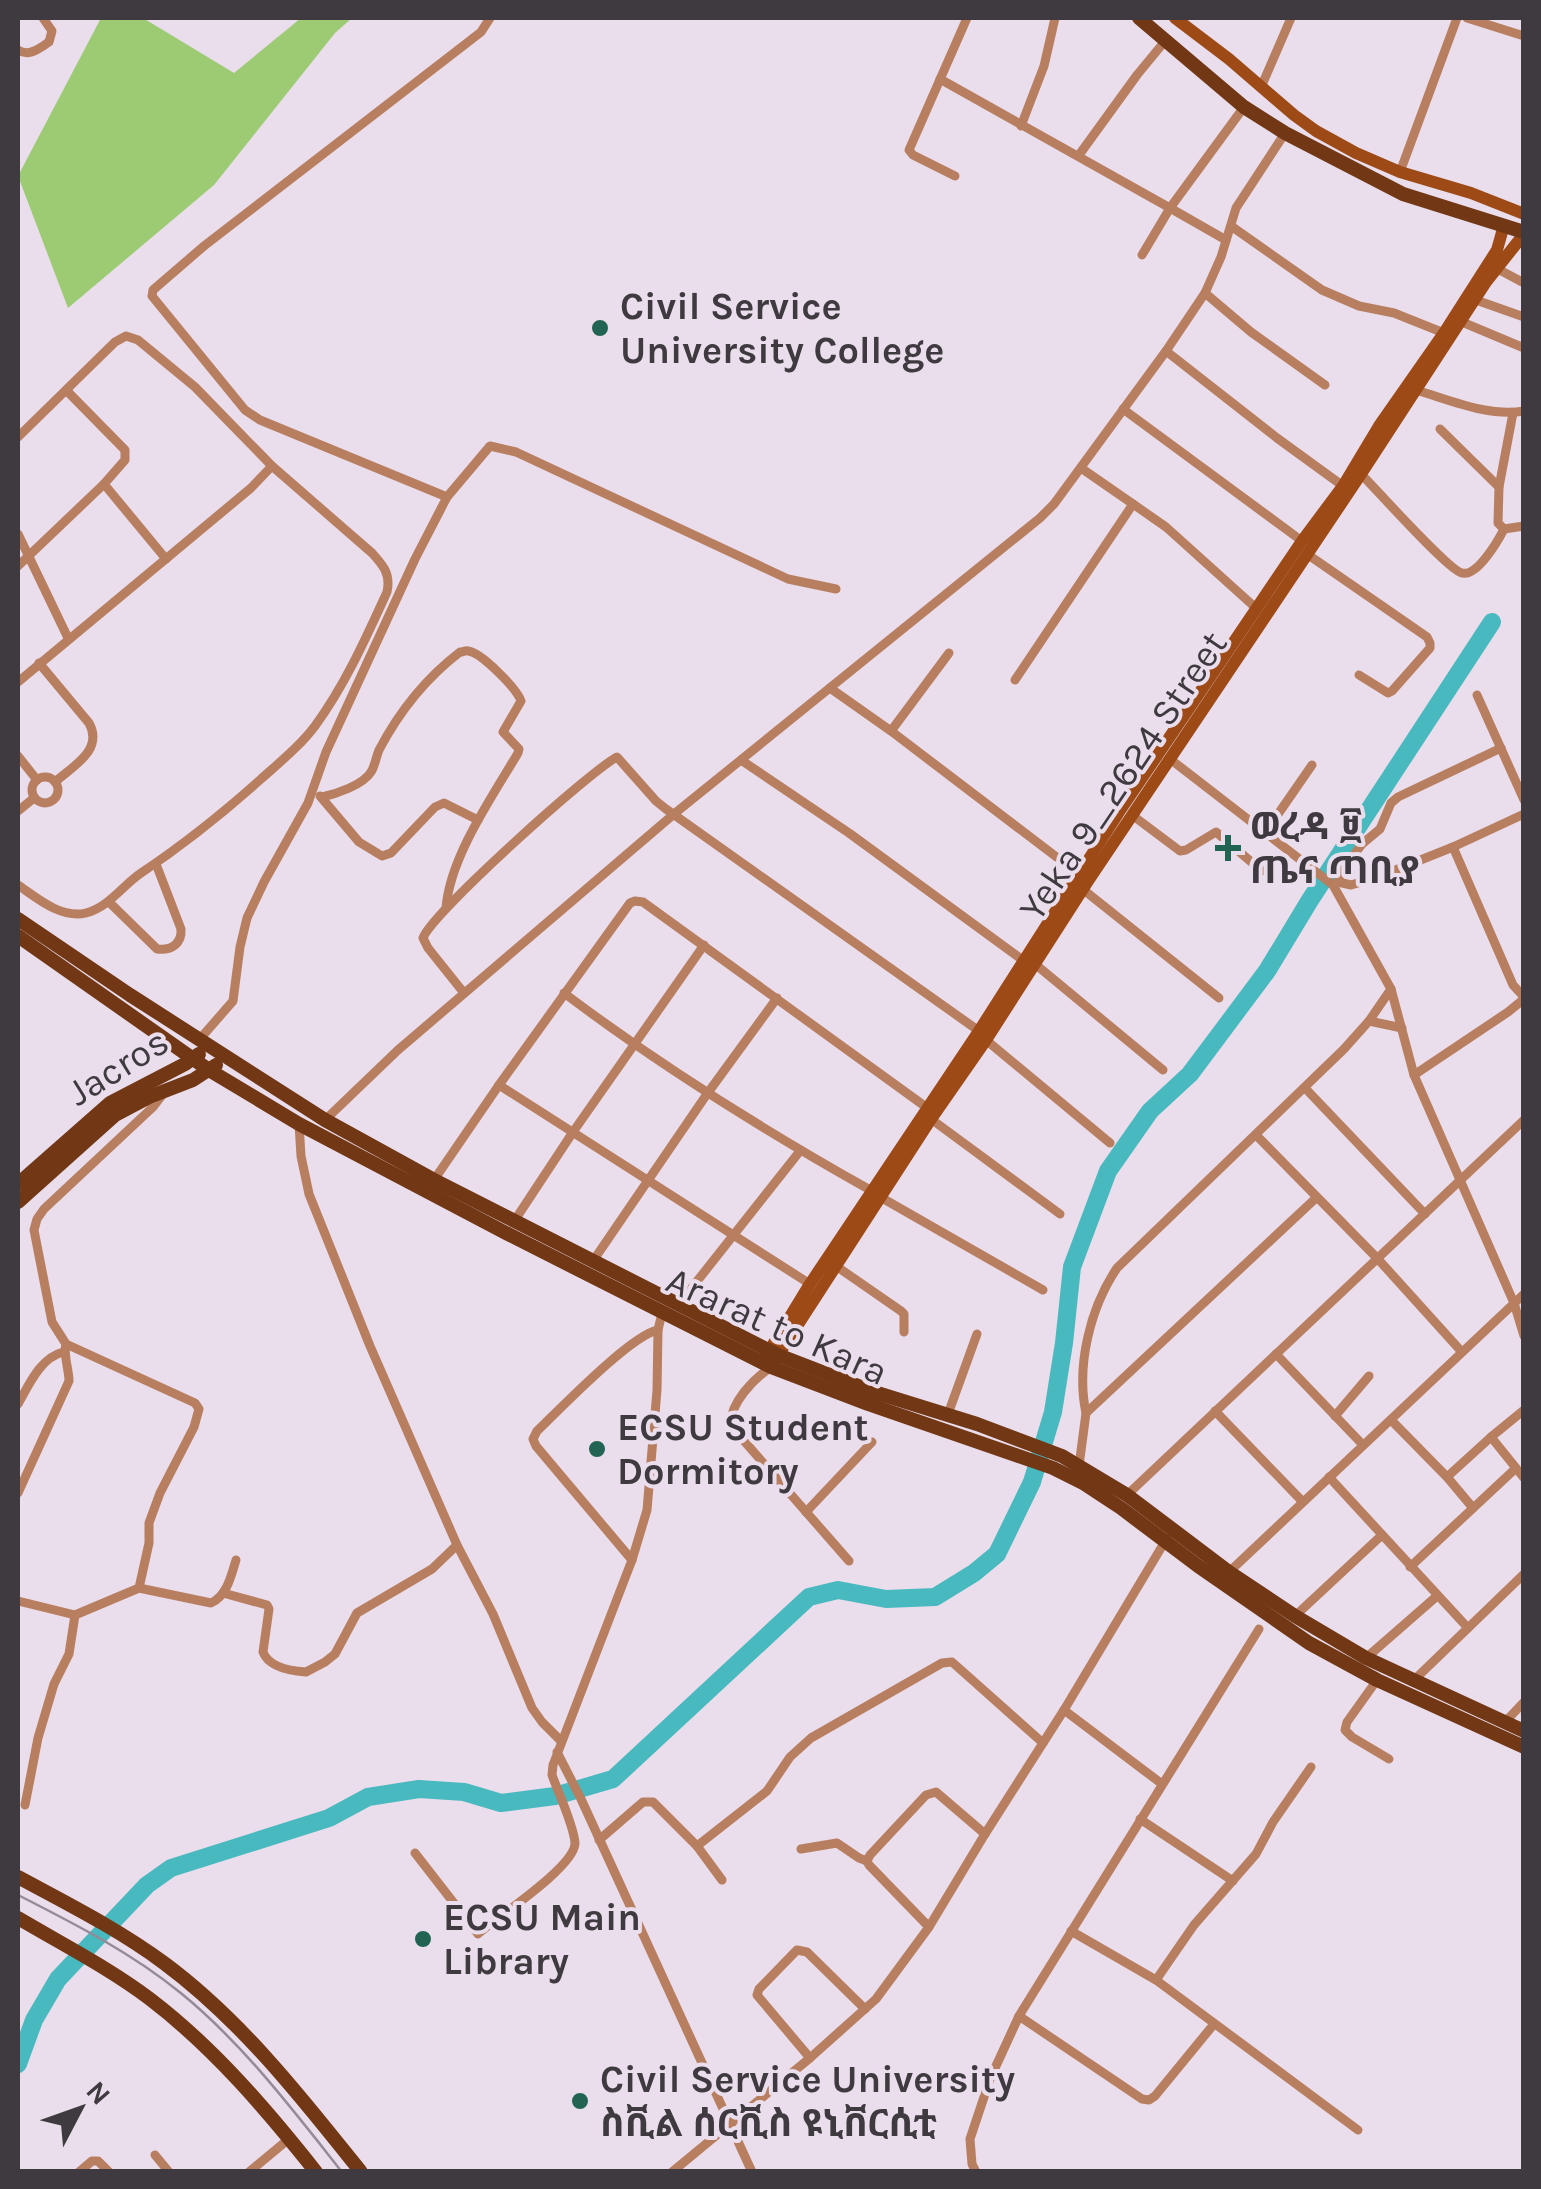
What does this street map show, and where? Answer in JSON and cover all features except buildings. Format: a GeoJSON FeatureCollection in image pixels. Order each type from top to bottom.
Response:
{"type":"FeatureCollection","features":[{"type":"Feature","properties":{"kind":"main road"},"geometry":{"type":"LineString","coordinates":[[1139,18],[1244,107],[1337,162],[1403,194],[1524,233]]}},
{"type":"Feature","properties":{"kind":"main road"},"geometry":{"type":"LineString","coordinates":[[1175,18],[1294,116],[1356,154],[1524,214]]}},
{"type":"Feature","properties":{"kind":"main road","name":"Yeka 9_2624 Street"},"geometry":{"type":"LineString","coordinates":[[768,1362],[795,1318],[836,1266],[877,1194],[1257,608],[1362,474],[1462,322],[1496,268],[1504,225]]}},
{"type":"Feature","properties":{"kind":"main road","name":"Yeka 9_2624 Street"},"geometry":{"type":"LineString","coordinates":[[1081,882],[1170,760],[1379,426],[1501,252],[1524,233]]}},
{"type":"Feature","properties":{"kind":"main road","name":"Ararat to Kara"},"geometry":{"type":"LineString","coordinates":[[18,920],[325,1120],[662,1313],[768,1362],[1032,1452]]}},
{"type":"Feature","properties":{"kind":"main road","name":"Ararat to Kara"},"geometry":{"type":"LineString","coordinates":[[18,936],[209,1070],[299,1124],[511,1228],[679,1304],[768,1362]]}},
{"type":"Feature","properties":{"kind":"main road","name":"Jacros"},"geometry":{"type":"LineString","coordinates":[[18,1184],[110,1102],[194,1057],[205,1043]]}},
{"type":"Feature","properties":{"kind":"main road","name":"Jacros"},"geometry":{"type":"LineString","coordinates":[[18,1202],[115,1115],[193,1080],[227,1058]]}},
{"type":"Feature","properties":{"kind":"main road","name":"Yeka 9_2624 Street"},"geometry":{"type":"LineString","coordinates":[[795,1318],[810,1284],[877,1194]]}},
{"type":"Feature","properties":{"kind":"main road","name":"Ararat to Kara"},"geometry":{"type":"LineString","coordinates":[[871,1398],[948,1414],[1126,1495],[1198,1566],[1310,1643],[1377,1680],[1408,1687],[1524,1731]]}},
{"type":"Feature","properties":{"kind":"main road","name":"Ararat to Kara"},"geometry":{"type":"LineString","coordinates":[[1084,1474],[1169,1534],[1408,1687],[1524,1747]]}},
{"type":"Feature","properties":{"kind":"main road"},"geometry":{"type":"LineString","coordinates":[[18,1878],[119,1932],[168,1966],[272,2063],[361,2172]]}},
{"type":"Feature","properties":{"kind":"main road"},"geometry":{"type":"LineString","coordinates":[[18,1918],[150,1999],[223,2064],[316,2172]]}},
{"type":"Feature","properties":{"kind":"street"},"geometry":{"type":"LineString","coordinates":[[18,50],[24,54],[32,52],[49,42],[52,32],[43,18]]}},
{"type":"Feature","properties":{"kind":"street"},"geometry":{"type":"LineString","coordinates":[[446,497],[260,420],[245,410],[152,296],[153,290],[204,246],[472,39],[490,18]]}},
{"type":"Feature","properties":{"kind":"street"},"geometry":{"type":"LineString","coordinates":[[955,176],[909,150],[968,18]]}},
{"type":"Feature","properties":{"kind":"street"},"geometry":{"type":"LineString","coordinates":[[1020,126],[1044,66],[1055,18]]}},
{"type":"Feature","properties":{"kind":"street"},"geometry":{"type":"LineString","coordinates":[[1262,86],[1292,18]]}},
{"type":"Feature","properties":{"kind":"street"},"geometry":{"type":"LineString","coordinates":[[1400,172],[1457,18]]}},
{"type":"Feature","properties":{"kind":"street"},"geometry":{"type":"LineString","coordinates":[[1466,18],[1524,36]]}},
{"type":"Feature","properties":{"kind":"street"},"geometry":{"type":"LineString","coordinates":[[1078,155],[1165,41]]}},
{"type":"Feature","properties":{"kind":"street"},"geometry":{"type":"LineString","coordinates":[[940,79],[1226,240]]}},
{"type":"Feature","properties":{"kind":"street"},"geometry":{"type":"LineString","coordinates":[[1142,255],[1170,208],[1244,107]]}},
{"type":"Feature","properties":{"kind":"street"},"geometry":{"type":"LineString","coordinates":[[325,1120],[398,1050],[674,814],[1040,518],[1081,468],[1204,293],[1221,257],[1236,208],[1285,132]]}},
{"type":"Feature","properties":{"kind":"street"},"geometry":{"type":"LineString","coordinates":[[1231,226],[1322,290],[1444,333]]}},
{"type":"Feature","properties":{"kind":"street"},"geometry":{"type":"LineString","coordinates":[[1496,268],[1524,283]]}},
{"type":"Feature","properties":{"kind":"street"},"geometry":{"type":"LineString","coordinates":[[1204,293],[1326,385]]}},
{"type":"Feature","properties":{"kind":"street"},"geometry":{"type":"LineString","coordinates":[[1476,300],[1524,317]]}},
{"type":"Feature","properties":{"kind":"street"},"geometry":{"type":"LineString","coordinates":[[1462,322],[1524,348]]}},
{"type":"Feature","properties":{"kind":"street"},"geometry":{"type":"LineString","coordinates":[[18,436],[115,342],[126,336],[138,340],[195,387],[272,466],[372,552],[389,581],[360,650],[312,730],[296,749],[226,810],[124,886],[109,902],[86,913],[71,914],[54,908],[18,885]]}},
{"type":"Feature","properties":{"kind":"street"},"geometry":{"type":"LineString","coordinates":[[1166,351],[1343,486]]}},
{"type":"Feature","properties":{"kind":"street"},"geometry":{"type":"LineString","coordinates":[[1416,390],[1488,410],[1518,412],[1499,486],[1498,523],[1504,529]]}},
{"type":"Feature","properties":{"kind":"street"},"geometry":{"type":"LineString","coordinates":[[18,566],[125,460],[125,450],[67,391]]}},
{"type":"Feature","properties":{"kind":"street"},"geometry":{"type":"LineString","coordinates":[[1123,409],[1428,638],[1430,648],[1388,693],[1359,675]]}},
{"type":"Feature","properties":{"kind":"street"},"geometry":{"type":"LineString","coordinates":[[1440,429],[1499,486]]}},
{"type":"Feature","properties":{"kind":"street"},"geometry":{"type":"LineString","coordinates":[[205,1043],[233,1001],[247,918],[317,794],[326,752],[359,678],[446,497],[490,446],[530,459],[788,579],[836,589]]}},
{"type":"Feature","properties":{"kind":"street"},"geometry":{"type":"LineString","coordinates":[[18,682],[251,488],[272,466]]}},
{"type":"Feature","properties":{"kind":"street"},"geometry":{"type":"LineString","coordinates":[[1081,468],[1166,527],[1257,608]]}},
{"type":"Feature","properties":{"kind":"street"},"geometry":{"type":"LineString","coordinates":[[1362,474],[1461,573],[1476,568],[1497,544],[1504,529]]}},
{"type":"Feature","properties":{"kind":"street"},"geometry":{"type":"LineString","coordinates":[[104,484],[166,558]]}},
{"type":"Feature","properties":{"kind":"street"},"geometry":{"type":"LineString","coordinates":[[1015,680],[1133,504]]}},
{"type":"Feature","properties":{"kind":"street"},"geometry":{"type":"LineString","coordinates":[[1504,529],[1524,526]]}},
{"type":"Feature","properties":{"kind":"street"},"geometry":{"type":"LineString","coordinates":[[18,534],[68,638]]}},
{"type":"Feature","properties":{"kind":"street"},"geometry":{"type":"LineString","coordinates":[[317,794],[352,786],[371,773],[377,754],[408,705],[441,666],[460,652],[475,653],[511,684],[522,702],[503,732],[519,749],[518,753],[478,820],[454,872],[446,908]]}},
{"type":"Feature","properties":{"kind":"street"},"geometry":{"type":"LineString","coordinates":[[891,731],[949,654]]}},
{"type":"Feature","properties":{"kind":"street"},"geometry":{"type":"LineString","coordinates":[[39,663],[93,730],[95,742],[55,782]]}},
{"type":"Feature","properties":{"kind":"street"},"geometry":{"type":"LineString","coordinates":[[830,688],[891,731],[1081,882],[1219,998]]}},
{"type":"Feature","properties":{"kind":"street"},"geometry":{"type":"LineString","coordinates":[[1477,695],[1524,800]]}},
{"type":"Feature","properties":{"kind":"street"},"geometry":{"type":"LineString","coordinates":[[1332,882],[1362,844],[1380,829],[1390,802],[1501,748]]}},
{"type":"Feature","properties":{"kind":"street"},"geometry":{"type":"LineString","coordinates":[[18,756],[37,780]]}},
{"type":"Feature","properties":{"kind":"street"},"geometry":{"type":"LineString","coordinates":[[464,993],[428,948],[423,938],[426,930],[547,814],[614,757],[656,801],[982,1036],[1110,1143]]}},
{"type":"Feature","properties":{"kind":"street"},"geometry":{"type":"LineString","coordinates":[[742,760],[849,832],[1029,963],[1163,1070]]}},
{"type":"Feature","properties":{"kind":"street"},"geometry":{"type":"LineString","coordinates":[[1170,760],[1313,870],[1332,882],[1351,885],[1452,847],[1524,814]]}},
{"type":"Feature","properties":{"kind":"street"},"geometry":{"type":"LineString","coordinates":[[1265,833],[1312,764]]}},
{"type":"Feature","properties":{"kind":"street"},"geometry":{"type":"LineString","coordinates":[[50,778],[55,782],[56,795],[52,800],[46,803],[34,798],[33,785],[37,780],[50,778]]}},
{"type":"Feature","properties":{"kind":"street"},"geometry":{"type":"LineString","coordinates":[[317,794],[359,842],[382,856],[391,853],[444,803],[478,820]]}},
{"type":"Feature","properties":{"kind":"street"},"geometry":{"type":"LineString","coordinates":[[18,811],[34,798]]}},
{"type":"Feature","properties":{"kind":"street"},"geometry":{"type":"LineString","coordinates":[[1132,816],[1180,851],[1216,832],[1262,871]]}},
{"type":"Feature","properties":{"kind":"street"},"geometry":{"type":"LineString","coordinates":[[1414,1076],[1524,998],[1513,985],[1452,847]]}},
{"type":"Feature","properties":{"kind":"street"},"geometry":{"type":"LineString","coordinates":[[109,902],[150,944],[165,950],[177,944],[182,937],[181,928],[156,864]]}},
{"type":"Feature","properties":{"kind":"street"},"geometry":{"type":"LineString","coordinates":[[1332,882],[1391,989],[1414,1076],[1462,1181],[1524,1336]]}},
{"type":"Feature","properties":{"kind":"street"},"geometry":{"type":"LineString","coordinates":[[434,1180],[564,993],[635,901],[643,902],[777,998],[1060,1214]]}},
{"type":"Feature","properties":{"kind":"street"},"geometry":{"type":"LineString","coordinates":[[511,1228],[632,1044],[704,946]]}},
{"type":"Feature","properties":{"kind":"street"},"geometry":{"type":"LineString","coordinates":[[1084,1474],[1084,1368],[1091,1327],[1113,1274],[1304,1088],[1369,1020],[1391,989]]}},
{"type":"Feature","properties":{"kind":"street"},"geometry":{"type":"LineString","coordinates":[[564,993],[707,1094],[1043,1290]]}},
{"type":"Feature","properties":{"kind":"street"},"geometry":{"type":"LineString","coordinates":[[593,1262],[777,998]]}},
{"type":"Feature","properties":{"kind":"street"},"geometry":{"type":"LineString","coordinates":[[1369,1020],[1402,1028]]}},
{"type":"Feature","properties":{"kind":"street"},"geometry":{"type":"LineString","coordinates":[[499,1084],[810,1284]]}},
{"type":"Feature","properties":{"kind":"street"},"geometry":{"type":"LineString","coordinates":[[1304,1088],[1426,1214]]}},
{"type":"Feature","properties":{"kind":"street"},"geometry":{"type":"LineString","coordinates":[[18,1493],[68,1381],[65,1348],[52,1322],[35,1240],[37,1219],[165,1092]]}},
{"type":"Feature","properties":{"kind":"street"},"geometry":{"type":"LineString","coordinates":[[1126,1495],[1524,1120]]}},
{"type":"Feature","properties":{"kind":"street"},"geometry":{"type":"LineString","coordinates":[[299,1124],[309,1194],[370,1346],[532,1708],[561,1741]]}},
{"type":"Feature","properties":{"kind":"street"},"geometry":{"type":"LineString","coordinates":[[1256,1135],[1461,1351]]}},
{"type":"Feature","properties":{"kind":"street"},"geometry":{"type":"LineString","coordinates":[[679,1304],[800,1151]]}},
{"type":"Feature","properties":{"kind":"street"},"geometry":{"type":"LineString","coordinates":[[1086,1414],[1316,1198]]}},
{"type":"Feature","properties":{"kind":"street"},"geometry":{"type":"LineString","coordinates":[[836,1266],[901,1311],[904,1332]]}},
{"type":"Feature","properties":{"kind":"street"},"geometry":{"type":"LineString","coordinates":[[1228,1572],[1524,1294]]}},
{"type":"Feature","properties":{"kind":"street"},"geometry":{"type":"LineString","coordinates":[[414,1853],[478,1934],[538,1888],[571,1855],[575,1840],[552,1774],[561,1741],[632,1560],[649,1498],[662,1313]]}},
{"type":"Feature","properties":{"kind":"street"},"geometry":{"type":"LineString","coordinates":[[632,1560],[533,1439],[620,1353],[640,1336],[658,1330]]}},
{"type":"Feature","properties":{"kind":"street"},"geometry":{"type":"LineString","coordinates":[[948,1414],[976,1334]]}},
{"type":"Feature","properties":{"kind":"street"},"geometry":{"type":"LineString","coordinates":[[18,1404],[43,1364],[65,1348]]}},
{"type":"Feature","properties":{"kind":"street"},"geometry":{"type":"LineString","coordinates":[[65,1348],[195,1403],[200,1409],[149,1523],[149,1543],[139,1588]]}},
{"type":"Feature","properties":{"kind":"street"},"geometry":{"type":"LineString","coordinates":[[1276,1354],[1363,1445]]}},
{"type":"Feature","properties":{"kind":"street"},"geometry":{"type":"LineString","coordinates":[[768,1362],[749,1386],[730,1422],[849,1561]]}},
{"type":"Feature","properties":{"kind":"street"},"geometry":{"type":"LineString","coordinates":[[1335,1416],[1369,1376]]}},
{"type":"Feature","properties":{"kind":"street"},"geometry":{"type":"LineString","coordinates":[[1447,1476],[1524,1410]]}},
{"type":"Feature","properties":{"kind":"street"},"geometry":{"type":"LineString","coordinates":[[1215,1411],[1302,1501]]}},
{"type":"Feature","properties":{"kind":"street"},"geometry":{"type":"LineString","coordinates":[[1391,1420],[1473,1508]]}},
{"type":"Feature","properties":{"kind":"street"},"geometry":{"type":"LineString","coordinates":[[1491,1437],[1524,1478]]}},
{"type":"Feature","properties":{"kind":"street"},"geometry":{"type":"LineString","coordinates":[[806,1512],[872,1442]]}},
{"type":"Feature","properties":{"kind":"street"},"geometry":{"type":"LineString","coordinates":[[1410,1567],[1515,1469]]}},
{"type":"Feature","properties":{"kind":"street"},"geometry":{"type":"LineString","coordinates":[[1329,1477],[1468,1628]]}},
{"type":"Feature","properties":{"kind":"street"},"geometry":{"type":"LineString","coordinates":[[672,2172],[876,1999],[929,1927],[1169,1534]]}},
{"type":"Feature","properties":{"kind":"street"},"geometry":{"type":"LineString","coordinates":[[1294,1616],[1382,1535]]}},
{"type":"Feature","properties":{"kind":"street"},"geometry":{"type":"LineString","coordinates":[[223,1593],[267,1605],[265,1658],[271,1664],[306,1672],[335,1654],[357,1613],[432,1569],[457,1546]]}},
{"type":"Feature","properties":{"kind":"street"},"geometry":{"type":"LineString","coordinates":[[18,1601],[75,1615],[139,1588],[203,1603],[218,1601],[236,1560]]}},
{"type":"Feature","properties":{"kind":"street"},"geometry":{"type":"LineString","coordinates":[[1408,1687],[1524,1574]]}},
{"type":"Feature","properties":{"kind":"street"},"geometry":{"type":"LineString","coordinates":[[1366,1658],[1437,1596]]}},
{"type":"Feature","properties":{"kind":"street"},"geometry":{"type":"LineString","coordinates":[[25,1805],[38,1738],[54,1684],[69,1654],[75,1615]]}},
{"type":"Feature","properties":{"kind":"street"},"geometry":{"type":"LineString","coordinates":[[976,2172],[970,2139],[990,2079],[1019,2016],[1259,1629]]}},
{"type":"Feature","properties":{"kind":"street"},"geometry":{"type":"LineString","coordinates":[[697,1846],[767,1791],[790,1758],[811,1738],[942,1662],[952,1662],[1044,1743]]}},
{"type":"Feature","properties":{"kind":"street"},"geometry":{"type":"LineString","coordinates":[[1377,1680],[1346,1722],[1345,1730],[1388,1759]]}},
{"type":"Feature","properties":{"kind":"street"},"geometry":{"type":"LineString","coordinates":[[1504,1722],[1524,1702]]}},
{"type":"Feature","properties":{"kind":"street"},"geometry":{"type":"LineString","coordinates":[[1064,1710],[1162,1784]]}},
{"type":"Feature","properties":{"kind":"street"},"geometry":{"type":"LineString","coordinates":[[557,1752],[752,2172]]}},
{"type":"Feature","properties":{"kind":"street"},"geometry":{"type":"LineString","coordinates":[[1156,1980],[1194,1925],[1256,1854],[1311,1768]]}},
{"type":"Feature","properties":{"kind":"street"},"geometry":{"type":"LineString","coordinates":[[868,1861],[881,1842],[932,1792],[984,1834]]}},
{"type":"Feature","properties":{"kind":"street"},"geometry":{"type":"LineString","coordinates":[[600,1840],[647,1800],[697,1846],[722,1880]]}},
{"type":"Feature","properties":{"kind":"street"},"geometry":{"type":"LineString","coordinates":[[1140,1820],[1233,1880]]}},
{"type":"Feature","properties":{"kind":"street"},"geometry":{"type":"LineString","coordinates":[[802,1849],[838,1843],[868,1861],[929,1927]]}},
{"type":"Feature","properties":{"kind":"street"},"geometry":{"type":"LineString","coordinates":[[1072,1931],[1156,1980],[1358,2130]]}},
{"type":"Feature","properties":{"kind":"street"},"geometry":{"type":"LineString","coordinates":[[810,2058],[757,1995],[797,1950],[807,1952],[865,2009]]}},
{"type":"Feature","properties":{"kind":"street"},"geometry":{"type":"LineString","coordinates":[[1019,2016],[1149,2100],[1214,2024]]}},
{"type":"Feature","properties":{"kind":"street"},"geometry":{"type":"LineString","coordinates":[[249,2172],[290,2138]]}},
{"type":"Feature","properties":{"kind":"street"},"geometry":{"type":"LineString","coordinates":[[155,2155],[169,2172]]}},
{"type":"Feature","properties":{"kind":"street"},"geometry":{"type":"LineString","coordinates":[[79,2172],[98,2161],[109,2172]]}},
{"type":"Feature","properties":{"kind":"green space"},"geometry":{"type":"Polygon","coordinates":[[[101,18],[143,18],[234,73],[301,18],[352,18],[335,33],[214,185],[68,308],[18,176],[101,18]]]}},
{"type":"Feature","properties":{"kind":"waterway"},"geometry":{"type":"LineString","coordinates":[[18,2064],[34,2020],[58,1979],[147,1885],[171,1868],[329,1818],[368,1797],[419,1789],[464,1792],[501,1803],[555,1796],[613,1779],[809,1597],[838,1590],[886,1599],[935,1597],[997,1554],[1032,1482],[1053,1412],[1072,1267],[1108,1171],[1150,1111],[1190,1074],[1267,971],[1492,622]]}},
{"type":"Feature","properties":{"kind":"tram line"},"geometry":{"type":"LineString","coordinates":[[18,1895],[123,1952],[182,1994],[247,2056],[342,2172]]}},
{"type":"Feature","properties":{"kind":"place","name":"Civil Service University College"},"geometry":{"type":"Point","coordinates":[600,328]}},
{"type":"Feature","properties":{"kind":"place","name":"ወረዳ ፱ ጤና ጣቢያ"},"geometry":{"type":"Point","coordinates":[1228,848]}},
{"type":"Feature","properties":{"kind":"place","name":"ECSU Student Dormitory"},"geometry":{"type":"Point","coordinates":[597,1449]}},
{"type":"Feature","properties":{"kind":"place","name":"ECSU Main Library"},"geometry":{"type":"Point","coordinates":[423,1939]}},
{"type":"Feature","properties":{"kind":"place","name":"Civil Service University ስቪል ሰርቪስ ዩኒቨርሲቲ"},"geometry":{"type":"Point","coordinates":[580,2101]}}]}
